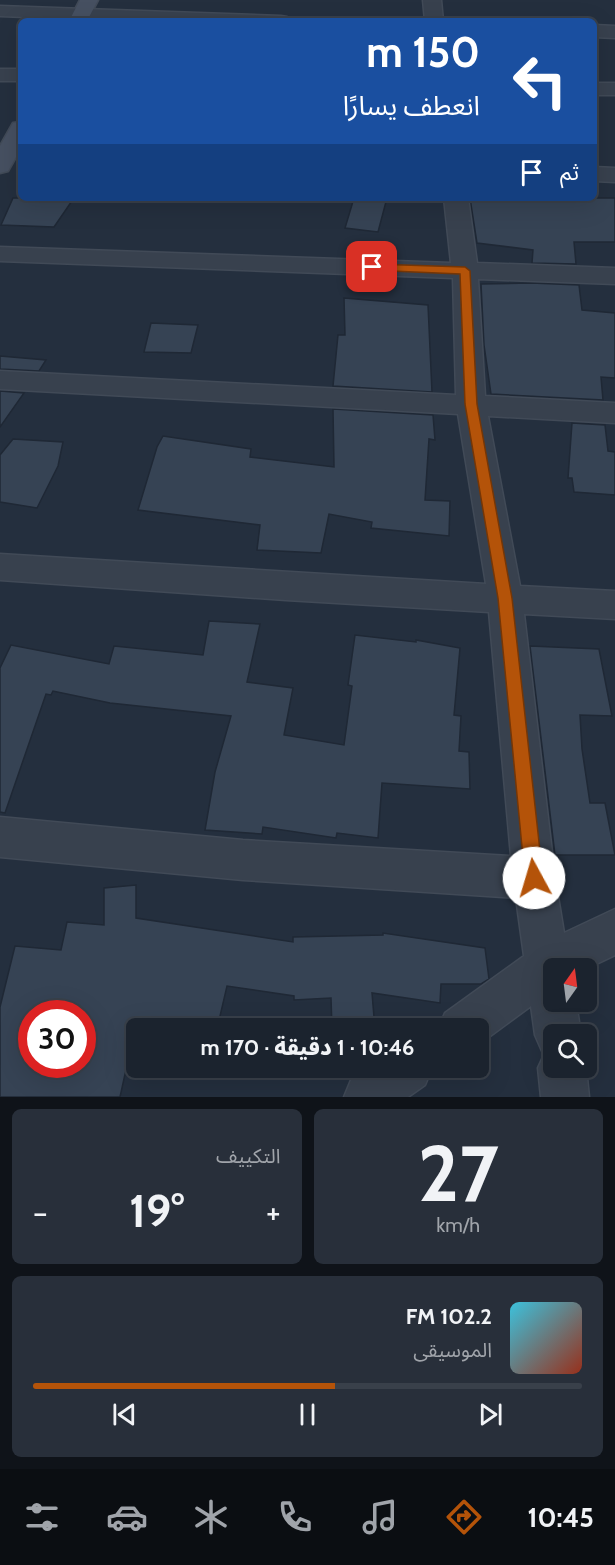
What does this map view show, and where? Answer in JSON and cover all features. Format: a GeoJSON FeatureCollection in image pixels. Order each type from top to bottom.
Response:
{"type":"FeatureCollection","features":[{"type":"Feature","properties":{"kind":"main road"},"geometry":{"type":"LineString","coordinates":[[10,158],[18,136]]}},
{"type":"Feature","properties":{"kind":"street"},"geometry":{"type":"LineString","coordinates":[[432,0],[434,18]]}},
{"type":"Feature","properties":{"kind":"street"},"geometry":{"type":"LineString","coordinates":[[0,11],[83,11],[222,18]]}},
{"type":"Feature","properties":{"kind":"street"},"geometry":{"type":"LineString","coordinates":[[597,31],[615,32]]}},
{"type":"Feature","properties":{"kind":"street"},"geometry":{"type":"LineString","coordinates":[[0,75],[18,75]]}},
{"type":"Feature","properties":{"kind":"street"},"geometry":{"type":"LineString","coordinates":[[597,89],[615,89]]}},
{"type":"Feature","properties":{"kind":"street"},"geometry":{"type":"LineString","coordinates":[[597,174],[615,175]]}},
{"type":"Feature","properties":{"kind":"street"},"geometry":{"type":"LineString","coordinates":[[456,201],[465,271],[471,404],[505,598],[534,878],[547,958]]}},
{"type":"Feature","properties":{"kind":"street"},"geometry":{"type":"LineString","coordinates":[[0,254],[615,276]]}},
{"type":"Feature","properties":{"kind":"street"},"geometry":{"type":"LineString","coordinates":[[0,380],[615,413]]}},
{"type":"Feature","properties":{"kind":"street"},"geometry":{"type":"LineString","coordinates":[[0,567],[286,587],[615,605]]}},
{"type":"Feature","properties":{"kind":"street"},"geometry":{"type":"LineString","coordinates":[[0,837],[243,860],[534,878]]}},
{"type":"Feature","properties":{"kind":"street"},"geometry":{"type":"LineString","coordinates":[[563,958],[615,931]]}},
{"type":"Feature","properties":{"kind":"street"},"geometry":{"type":"LineString","coordinates":[[476,1018],[543,970]]}},
{"type":"Feature","properties":{"kind":"street"},"geometry":{"type":"LineString","coordinates":[[368,1097],[394,1078]]}},
{"type":"Feature","properties":{"kind":"street"},"geometry":{"type":"LineString","coordinates":[[563,1078],[565,1097]]}},
{"type":"Feature","properties":{"kind":"building"},"geometry":{"type":"Polygon","coordinates":[[[13,198],[18,198],[18,201],[72,201],[54,227],[1,225],[13,198]]]}},
{"type":"Feature","properties":{"kind":"building"},"geometry":{"type":"Polygon","coordinates":[[[597,198],[615,198],[615,242],[574,242],[576,264],[532,263],[533,250],[477,243],[470,201],[597,201],[597,198]]]}},
{"type":"Feature","properties":{"kind":"building"},"geometry":{"type":"Polygon","coordinates":[[[353,201],[386,201],[378,232],[345,228],[353,201]]]}},
{"type":"Feature","properties":{"kind":"building"},"geometry":{"type":"Polygon","coordinates":[[[481,284],[579,285],[582,310],[615,313],[615,378],[601,377],[603,400],[491,394],[484,345],[481,284]]]}},
{"type":"Feature","properties":{"kind":"building"},"geometry":{"type":"Polygon","coordinates":[[[344,298],[428,305],[432,392],[333,386],[338,335],[345,335],[344,298]]]}},
{"type":"Feature","properties":{"kind":"building"},"geometry":{"type":"Polygon","coordinates":[[[151,323],[198,325],[191,353],[144,352],[151,323]]]}},
{"type":"Feature","properties":{"kind":"building"},"geometry":{"type":"Polygon","coordinates":[[[0,356],[46,360],[39,371],[0,369],[0,356]]]}},
{"type":"Feature","properties":{"kind":"building"},"geometry":{"type":"Polygon","coordinates":[[[0,391],[24,393],[0,427],[0,391]]]}},
{"type":"Feature","properties":{"kind":"building"},"geometry":{"type":"Polygon","coordinates":[[[333,409],[433,415],[435,440],[429,439],[425,500],[450,501],[449,536],[371,528],[372,522],[329,514],[321,553],[257,550],[260,525],[138,510],[157,447],[163,436],[251,449],[250,457],[334,467],[333,409]]]}},
{"type":"Feature","properties":{"kind":"building"},"geometry":{"type":"Polygon","coordinates":[[[572,423],[605,425],[608,451],[615,452],[615,495],[574,492],[572,478],[568,478],[572,423]]]}},
{"type":"Feature","properties":{"kind":"building"},"geometry":{"type":"Polygon","coordinates":[[[13,439],[63,442],[58,466],[37,508],[0,502],[0,455],[13,439]]]}},
{"type":"Feature","properties":{"kind":"building"},"geometry":{"type":"Polygon","coordinates":[[[209,621],[260,624],[247,682],[293,688],[284,735],[344,745],[352,686],[348,685],[355,635],[416,642],[416,640],[460,648],[454,715],[461,716],[459,751],[469,752],[470,789],[382,783],[378,838],[337,833],[336,838],[263,827],[262,834],[205,830],[215,772],[231,716],[110,703],[53,691],[51,695],[46,694],[5,813],[0,812],[0,668],[11,645],[109,664],[114,646],[203,655],[209,621]]]}},
{"type":"Feature","properties":{"kind":"building"},"geometry":{"type":"Polygon","coordinates":[[[530,646],[599,649],[612,716],[580,715],[582,749],[590,803],[605,803],[615,855],[555,855],[530,646]]]}},
{"type":"Feature","properties":{"kind":"building"},"geometry":{"type":"Polygon","coordinates":[[[136,885],[136,918],[293,942],[293,937],[383,935],[383,933],[485,948],[489,979],[481,984],[441,984],[440,1003],[372,993],[374,1018],[332,1018],[331,998],[294,1000],[294,996],[227,986],[220,1018],[126,1018],[126,1070],[120,1097],[0,1097],[0,1007],[15,946],[61,950],[67,922],[104,925],[104,888],[136,885]]]}},
{"type":"Feature","properties":{"kind":"route"},"geometry":{"type":"LineString","coordinates":[[372,267],[465,271],[471,404],[505,598],[534,878]]}}]}
